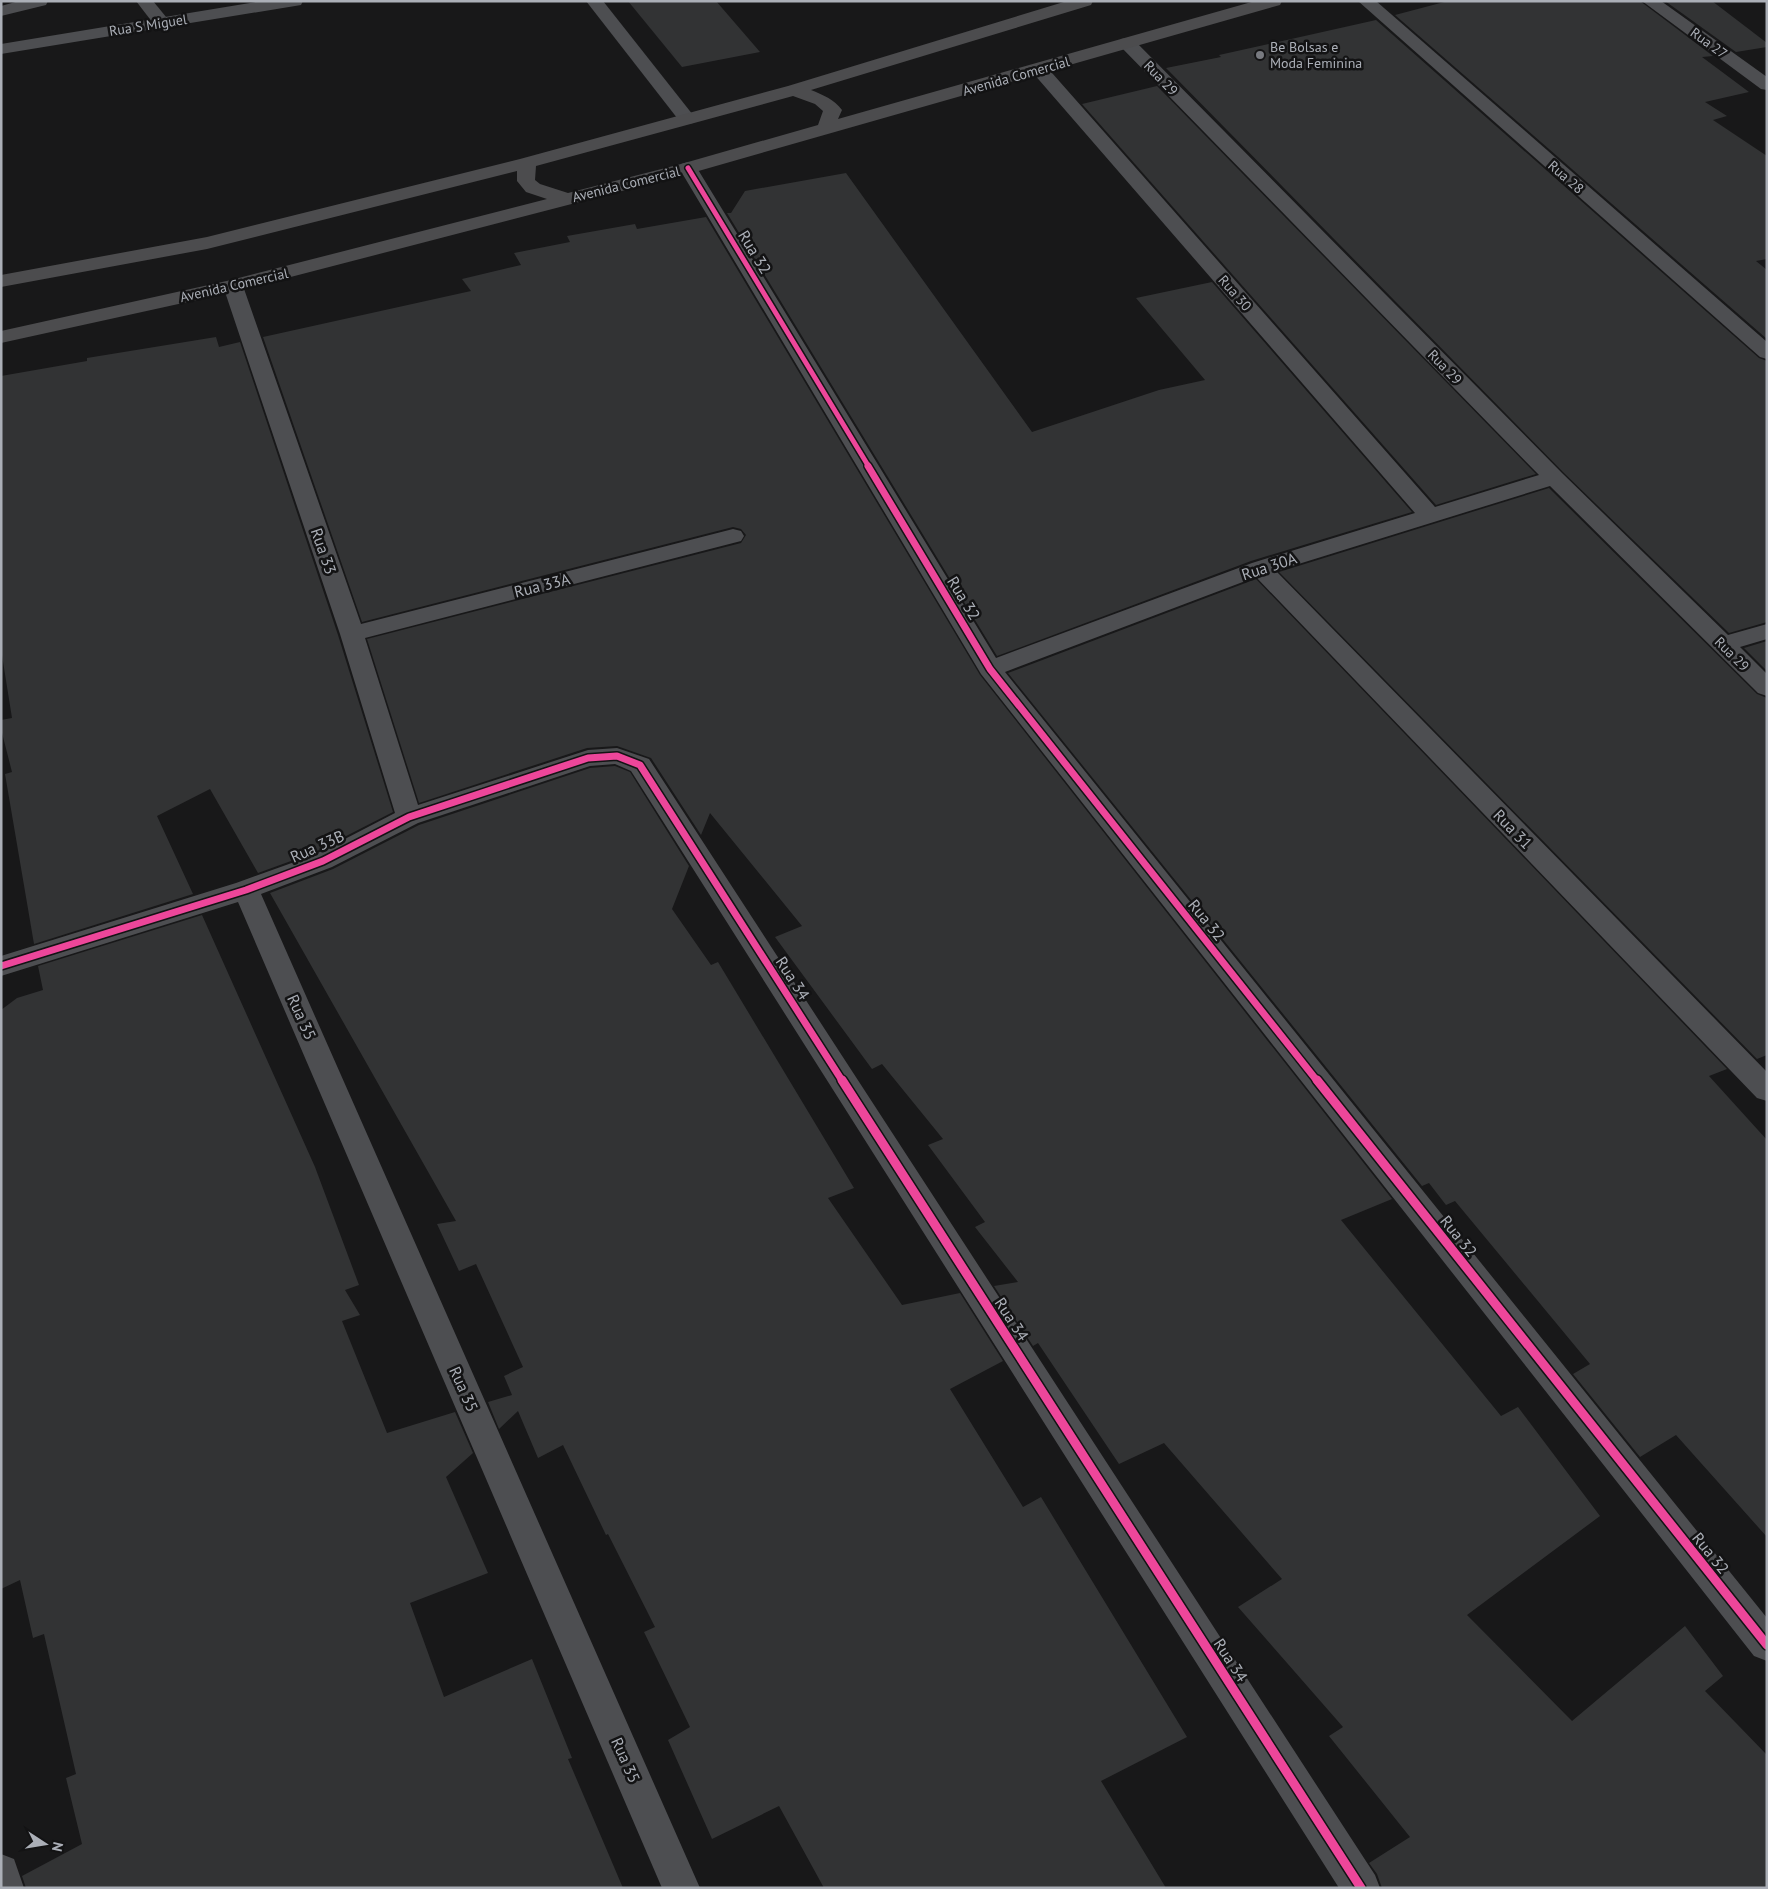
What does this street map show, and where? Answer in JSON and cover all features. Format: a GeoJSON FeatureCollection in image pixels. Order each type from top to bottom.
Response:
{"type":"FeatureCollection","features":[{"type":"Feature","properties":{"kind":"street"},"geometry":{"type":"LineString","coordinates":[[1,11],[40,1]]}},
{"type":"Feature","properties":{"kind":"street"},"geometry":{"type":"LineString","coordinates":[[144,1],[162,23]]}},
{"type":"Feature","properties":{"kind":"street","name":"Rua S Miguel"},"geometry":{"type":"LineString","coordinates":[[1,50],[295,1]]}},
{"type":"Feature","properties":{"kind":"street"},"geometry":{"type":"LineString","coordinates":[[594,1],[687,119]]}},
{"type":"Feature","properties":{"kind":"street"},"geometry":{"type":"LineString","coordinates":[[1,281],[207,243],[527,163],[794,90],[1085,1]]}},
{"type":"Feature","properties":{"kind":"street","name":"Avenida Comercial"},"geometry":{"type":"LineString","coordinates":[[1,336],[233,286],[688,168],[1274,1]]}},
{"type":"Feature","properties":{"kind":"street","name":"Rua 28"},"geometry":{"type":"LineString","coordinates":[[1366,1],[1767,353]]}},
{"type":"Feature","properties":{"kind":"street","name":"Rua 27"},"geometry":{"type":"LineString","coordinates":[[1650,1],[1767,85]]}},
{"type":"Feature","properties":{"kind":"street","name":"Rua 29"},"geometry":{"type":"LineString","coordinates":[[1126,43],[1554,478],[1767,688]]}},
{"type":"Feature","properties":{"kind":"street","name":"Rua 30"},"geometry":{"type":"LineString","coordinates":[[1039,69],[1430,516]]}},
{"type":"Feature","properties":{"kind":"street"},"geometry":{"type":"LineString","coordinates":[[794,90],[821,100],[833,110],[825,130]]}},
{"type":"Feature","properties":{"kind":"street"},"geometry":{"type":"LineString","coordinates":[[527,163],[526,181],[533,188],[566,199]]}},
{"type":"Feature","properties":{"kind":"street","name":"Rua 32"},"geometry":{"type":"LineString","coordinates":[[688,168],[990,670],[1767,1645]]}},
{"type":"Feature","properties":{"kind":"street","name":"Rua 33"},"geometry":{"type":"LineString","coordinates":[[233,286],[352,634],[409,817]]}},
{"type":"Feature","properties":{"kind":"street","name":"Rua 30A"},"geometry":{"type":"LineString","coordinates":[[990,670],[1260,568],[1554,478]]}},
{"type":"Feature","properties":{"kind":"street","name":"Rua 33A"},"geometry":{"type":"LineString","coordinates":[[352,634],[733,536]]}},
{"type":"Feature","properties":{"kind":"street","name":"Rua 31"},"geometry":{"type":"LineString","coordinates":[[1260,568],[1767,1090]]}},
{"type":"Feature","properties":{"kind":"street"},"geometry":{"type":"LineString","coordinates":[[1722,645],[1767,631]]}},
{"type":"Feature","properties":{"kind":"street","name":"Rua 33B"},"geometry":{"type":"LineString","coordinates":[[1,966],[246,890],[323,861],[409,817],[588,758],[617,756],[640,765]]}},
{"type":"Feature","properties":{"kind":"street","name":"Rua 34"},"geometry":{"type":"LineString","coordinates":[[640,765],[1361,1888]]}},
{"type":"Feature","properties":{"kind":"street","name":"Rua 35"},"geometry":{"type":"LineString","coordinates":[[246,890],[682,1888]]}},
{"type":"Feature","properties":{"kind":"street"},"geometry":{"type":"LineString","coordinates":[[1,1872],[5,1888]]}},
{"type":"Feature","properties":{"kind":"building"},"geometry":{"type":"Polygon","coordinates":[[[628,1],[716,1],[760,52],[682,67],[628,1]]]}},
{"type":"Feature","properties":{"kind":"building"},"geometry":{"type":"Polygon","coordinates":[[[1448,1],[1640,1],[1713,56],[1702,57],[1749,92],[1705,102],[1727,116],[1713,120],[1767,156],[1767,259],[1756,261],[1767,270],[1767,339],[1395,15],[1448,1]]]}},
{"type":"Feature","properties":{"kind":"building"},"geometry":{"type":"Polygon","coordinates":[[[1665,1],[1712,1],[1767,43],[1767,47],[1736,52],[1665,1]]]}},
{"type":"Feature","properties":{"kind":"building"},"geometry":{"type":"Polygon","coordinates":[[[1376,20],[1759,358],[1767,361],[1767,622],[1729,633],[1563,472],[1166,68],[1221,57],[1219,55],[1376,20]]]}},
{"type":"Feature","properties":{"kind":"building"},"geometry":{"type":"Polygon","coordinates":[[[1157,86],[1536,474],[1436,505],[1082,104],[1157,86]]]}},
{"type":"Feature","properties":{"kind":"building"},"geometry":{"type":"Polygon","coordinates":[[[846,173],[1032,432],[1159,390],[1205,380],[1136,298],[1212,282],[1412,512],[1251,561],[997,656],[727,213],[731,213],[745,191],[846,173]]]}},
{"type":"Feature","properties":{"kind":"building"},"geometry":{"type":"Polygon","coordinates":[[[706,217],[980,675],[1392,1199],[1341,1220],[1501,1416],[1518,1407],[1600,1516],[1467,1615],[1572,1721],[1685,1626],[1723,1676],[1705,1691],[1767,1755],[1767,1888],[1382,1888],[1377,1874],[1369,1863],[1410,1837],[1329,1736],[1343,1727],[1238,1607],[1282,1579],[1164,1443],[1119,1464],[1038,1343],[1033,1346],[994,1286],[1018,1282],[975,1227],[985,1222],[928,1145],[943,1139],[882,1064],[872,1069],[775,937],[802,926],[710,813],[701,835],[651,758],[617,746],[587,748],[419,803],[367,639],[741,543],[746,535],[741,529],[733,527],[362,622],[263,337],[471,291],[462,279],[521,265],[514,253],[570,242],[567,236],[635,224],[637,229],[706,217]]]}},
{"type":"Feature","properties":{"kind":"building"},"geometry":{"type":"Polygon","coordinates":[[[216,337],[219,347],[240,342],[338,635],[393,812],[313,853],[258,873],[210,789],[157,816],[193,894],[34,944],[5,774],[12,772],[1,729],[1,720],[12,718],[1,649],[1,376],[87,361],[87,358],[216,337]]]}},
{"type":"Feature","properties":{"kind":"building"},"geometry":{"type":"Polygon","coordinates":[[[1549,488],[1757,694],[1767,698],[1767,1055],[1757,1059],[1279,572],[1549,488]]]}},
{"type":"Feature","properties":{"kind":"building"},"geometry":{"type":"Polygon","coordinates":[[[1256,579],[1727,1069],[1709,1076],[1767,1140],[1767,1537],[1676,1435],[1640,1457],[1573,1374],[1590,1364],[1455,1201],[1446,1205],[1429,1183],[1422,1186],[1008,673],[1256,579]]]}},
{"type":"Feature","properties":{"kind":"building"},"geometry":{"type":"Polygon","coordinates":[[[1767,641],[1767,671],[1744,648],[1767,641]]]}},
{"type":"Feature","properties":{"kind":"building"},"geometry":{"type":"Polygon","coordinates":[[[615,766],[630,772],[689,866],[672,909],[711,965],[718,962],[854,1188],[828,1198],[902,1305],[960,1293],[1003,1361],[950,1389],[1023,1507],[1041,1497],[1187,1737],[1101,1781],[1166,1888],[824,1888],[779,1806],[712,1839],[668,1740],[690,1727],[644,1632],[655,1627],[608,1534],[606,1535],[563,1445],[538,1458],[518,1411],[499,1429],[488,1402],[512,1395],[504,1376],[523,1367],[476,1264],[459,1271],[437,1224],[456,1221],[270,893],[333,869],[419,825],[590,768],[615,766]]]}},
{"type":"Feature","properties":{"kind":"building"},"geometry":{"type":"Polygon","coordinates":[[[202,915],[315,1167],[359,1285],[345,1290],[360,1315],[342,1321],[387,1433],[455,1412],[473,1453],[446,1477],[488,1573],[410,1603],[444,1697],[532,1659],[572,1758],[568,1759],[623,1888],[26,1888],[22,1876],[82,1844],[66,1778],[76,1774],[44,1634],[33,1638],[20,1580],[1,1589],[1,1010],[17,998],[43,990],[38,966],[202,915]]]}},
{"type":"Feature","properties":{"kind":"cycle path"},"geometry":{"type":"LineString","coordinates":[[688,168],[990,669],[1767,1645]]}},
{"type":"Feature","properties":{"kind":"cycle path"},"geometry":{"type":"LineString","coordinates":[[1,966],[246,890],[323,861],[409,817],[588,758],[617,756],[640,765],[1361,1888]]}},
{"type":"Feature","properties":{"kind":"place","name":"Be Bolsas e Moda Feminina"},"geometry":{"type":"Point","coordinates":[1260,55]}}]}
